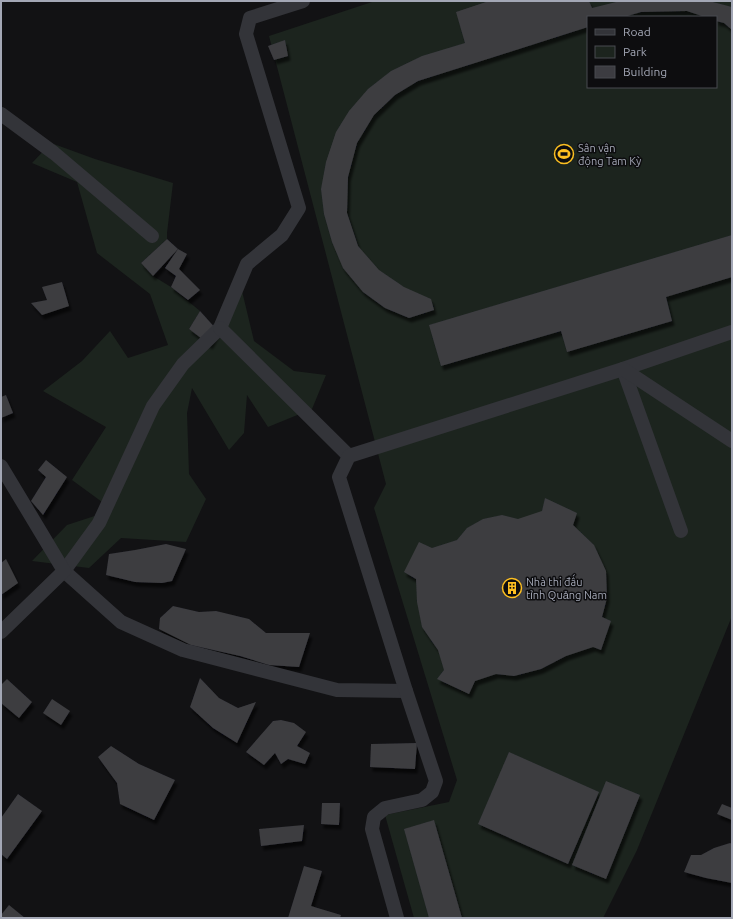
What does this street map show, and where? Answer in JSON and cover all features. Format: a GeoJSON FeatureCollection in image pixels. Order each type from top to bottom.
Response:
{"type":"FeatureCollection","features":[{"type":"Feature","properties":{"kind":"street"},"geometry":{"type":"LineString","coordinates":[[1,632],[64,571],[99,523],[153,406],[182,364],[220,328],[247,264],[282,235],[299,208],[246,34],[250,18],[303,1]]}},
{"type":"Feature","properties":{"kind":"street"},"geometry":{"type":"LineString","coordinates":[[1,114],[54,153],[152,236]]}},
{"type":"Feature","properties":{"kind":"street"},"geometry":{"type":"LineString","coordinates":[[220,328],[349,456]]}},
{"type":"Feature","properties":{"kind":"street"},"geometry":{"type":"LineString","coordinates":[[397,918],[372,829],[374,817],[385,808],[422,800],[432,792],[436,781],[406,691],[339,477],[349,456],[623,369],[732,332]]}},
{"type":"Feature","properties":{"kind":"street"},"geometry":{"type":"LineString","coordinates":[[623,369],[732,440]]}},
{"type":"Feature","properties":{"kind":"street"},"geometry":{"type":"LineString","coordinates":[[623,369],[681,531]]}},
{"type":"Feature","properties":{"kind":"street"},"geometry":{"type":"LineString","coordinates":[[1,466],[64,571],[121,622],[183,650],[337,690],[406,691]]}},
{"type":"Feature","properties":{"kind":"green space"},"geometry":{"type":"Polygon","coordinates":[[[375,1],[732,1],[732,616],[637,850],[603,918],[414,918],[385,815],[449,802],[457,780],[374,508],[386,484],[269,36],[375,1]]]}},
{"type":"Feature","properties":{"kind":"green space"},"geometry":{"type":"Polygon","coordinates":[[[51,143],[95,159],[173,183],[167,239],[141,263],[153,276],[171,287],[200,311],[189,329],[210,344],[242,291],[254,341],[294,371],[326,375],[312,409],[268,427],[247,395],[244,433],[229,450],[192,388],[187,413],[189,474],[206,499],[186,542],[121,538],[89,568],[32,561],[67,525],[113,510],[72,480],[106,427],[43,391],[82,361],[110,331],[128,358],[168,345],[150,294],[97,253],[77,182],[32,163],[51,143]]]}},
{"type":"Feature","properties":{"kind":"building"},"geometry":{"type":"Polygon","coordinates":[[[489,1],[589,1],[592,8],[620,1],[709,1],[732,7],[732,30],[724,23],[717,21],[717,16],[702,16],[687,11],[641,12],[627,16],[587,16],[587,27],[418,81],[395,95],[374,115],[357,143],[348,177],[347,213],[358,246],[379,270],[404,287],[431,299],[434,310],[409,318],[385,308],[363,292],[343,268],[332,242],[324,214],[321,189],[326,162],[336,132],[349,111],[368,89],[391,71],[422,56],[465,43],[456,12],[489,1]]]}},
{"type":"Feature","properties":{"kind":"building"},"geometry":{"type":"Polygon","coordinates":[[[285,40],[288,56],[274,60],[268,46],[285,40]]]}},
{"type":"Feature","properties":{"kind":"building"},"geometry":{"type":"Polygon","coordinates":[[[732,235],[732,277],[666,297],[672,321],[567,352],[561,331],[441,366],[429,325],[732,235]]]}},
{"type":"Feature","properties":{"kind":"building"},"geometry":{"type":"Polygon","coordinates":[[[167,239],[178,249],[153,276],[141,263],[167,239]]]}},
{"type":"Feature","properties":{"kind":"building"},"geometry":{"type":"Polygon","coordinates":[[[178,249],[187,254],[179,269],[200,290],[188,300],[171,287],[176,276],[165,268],[178,249]]]}},
{"type":"Feature","properties":{"kind":"building"},"geometry":{"type":"Polygon","coordinates":[[[62,282],[69,306],[42,315],[31,303],[47,300],[42,287],[62,282]]]}},
{"type":"Feature","properties":{"kind":"building"},"geometry":{"type":"Polygon","coordinates":[[[200,311],[218,331],[210,345],[189,329],[200,311]]]}},
{"type":"Feature","properties":{"kind":"building"},"geometry":{"type":"Polygon","coordinates":[[[6,395],[13,413],[1,418],[1,397],[6,395]]]}},
{"type":"Feature","properties":{"kind":"building"},"geometry":{"type":"Polygon","coordinates":[[[46,460],[67,477],[43,515],[31,501],[46,477],[38,470],[46,460]]]}},
{"type":"Feature","properties":{"kind":"building","name":"Nhà thi đấu tỉnh Quảng Nam"},"geometry":{"type":"Polygon","coordinates":[[[545,498],[577,513],[573,525],[594,545],[606,571],[607,598],[602,617],[611,621],[601,650],[593,647],[566,656],[541,669],[514,676],[496,674],[475,681],[469,694],[437,679],[444,670],[438,650],[422,627],[417,602],[416,579],[404,572],[419,542],[432,548],[457,540],[467,528],[483,519],[502,515],[518,519],[542,511],[545,498]]]}},
{"type":"Feature","properties":{"kind":"building"},"geometry":{"type":"Polygon","coordinates":[[[166,544],[186,549],[172,581],[162,583],[135,582],[106,575],[109,554],[166,544]]]}},
{"type":"Feature","properties":{"kind":"building"},"geometry":{"type":"Polygon","coordinates":[[[6,559],[18,583],[1,595],[1,563],[6,559]]]}},
{"type":"Feature","properties":{"kind":"building"},"geometry":{"type":"Polygon","coordinates":[[[173,606],[199,612],[216,611],[249,619],[266,633],[310,633],[299,667],[269,665],[240,656],[191,645],[159,629],[160,618],[173,606]]]}},
{"type":"Feature","properties":{"kind":"building"},"geometry":{"type":"Polygon","coordinates":[[[200,678],[219,698],[238,708],[256,702],[237,743],[213,728],[190,707],[200,678]]]}},
{"type":"Feature","properties":{"kind":"building"},"geometry":{"type":"Polygon","coordinates":[[[7,679],[32,702],[19,718],[1,703],[1,685],[7,679]]]}},
{"type":"Feature","properties":{"kind":"building"},"geometry":{"type":"Polygon","coordinates":[[[52,699],[70,711],[61,725],[43,713],[52,699]]]}},
{"type":"Feature","properties":{"kind":"building"},"geometry":{"type":"Polygon","coordinates":[[[281,720],[294,723],[306,732],[297,746],[310,753],[305,764],[288,759],[281,764],[275,753],[264,765],[246,752],[273,721],[281,720]]]}},
{"type":"Feature","properties":{"kind":"building"},"geometry":{"type":"Polygon","coordinates":[[[417,743],[415,769],[370,767],[371,744],[417,743]]]}},
{"type":"Feature","properties":{"kind":"building"},"geometry":{"type":"Polygon","coordinates":[[[111,746],[139,764],[175,780],[154,820],[120,804],[117,783],[98,757],[111,746]]]}},
{"type":"Feature","properties":{"kind":"building"},"geometry":{"type":"Polygon","coordinates":[[[509,752],[599,792],[568,864],[478,824],[509,752]]]}},
{"type":"Feature","properties":{"kind":"building"},"geometry":{"type":"Polygon","coordinates":[[[606,781],[640,795],[606,879],[572,865],[606,781]]]}},
{"type":"Feature","properties":{"kind":"building"},"geometry":{"type":"Polygon","coordinates":[[[18,794],[42,811],[7,859],[1,854],[1,818],[18,794]]]}},
{"type":"Feature","properties":{"kind":"building"},"geometry":{"type":"Polygon","coordinates":[[[322,803],[340,803],[339,825],[321,824],[322,803]]]}},
{"type":"Feature","properties":{"kind":"building"},"geometry":{"type":"Polygon","coordinates":[[[722,804],[732,808],[732,820],[717,814],[722,804]]]}},
{"type":"Feature","properties":{"kind":"building"},"geometry":{"type":"Polygon","coordinates":[[[434,820],[462,918],[429,918],[404,829],[434,820]]]}},
{"type":"Feature","properties":{"kind":"building"},"geometry":{"type":"Polygon","coordinates":[[[304,825],[302,841],[261,846],[259,829],[304,825]]]}},
{"type":"Feature","properties":{"kind":"building"},"geometry":{"type":"Polygon","coordinates":[[[730,843],[732,844],[732,883],[684,872],[691,855],[701,855],[714,848],[730,843]]]}},
{"type":"Feature","properties":{"kind":"building"},"geometry":{"type":"Polygon","coordinates":[[[304,866],[322,871],[311,906],[341,915],[340,918],[288,918],[304,866]]]}},
{"type":"Feature","properties":{"kind":"building"},"geometry":{"type":"Polygon","coordinates":[[[9,905],[25,918],[1,918],[1,915],[9,905]]]}},
{"type":"Feature","properties":{"kind":"place","name":"Sân vận động Tam Kỳ"},"geometry":{"type":"Point","coordinates":[564,154]}},
{"type":"Feature","properties":{"kind":"place","name":"Nhà thi đấu tỉnh Quảng Nam"},"geometry":{"type":"Point","coordinates":[512,588]}}]}
